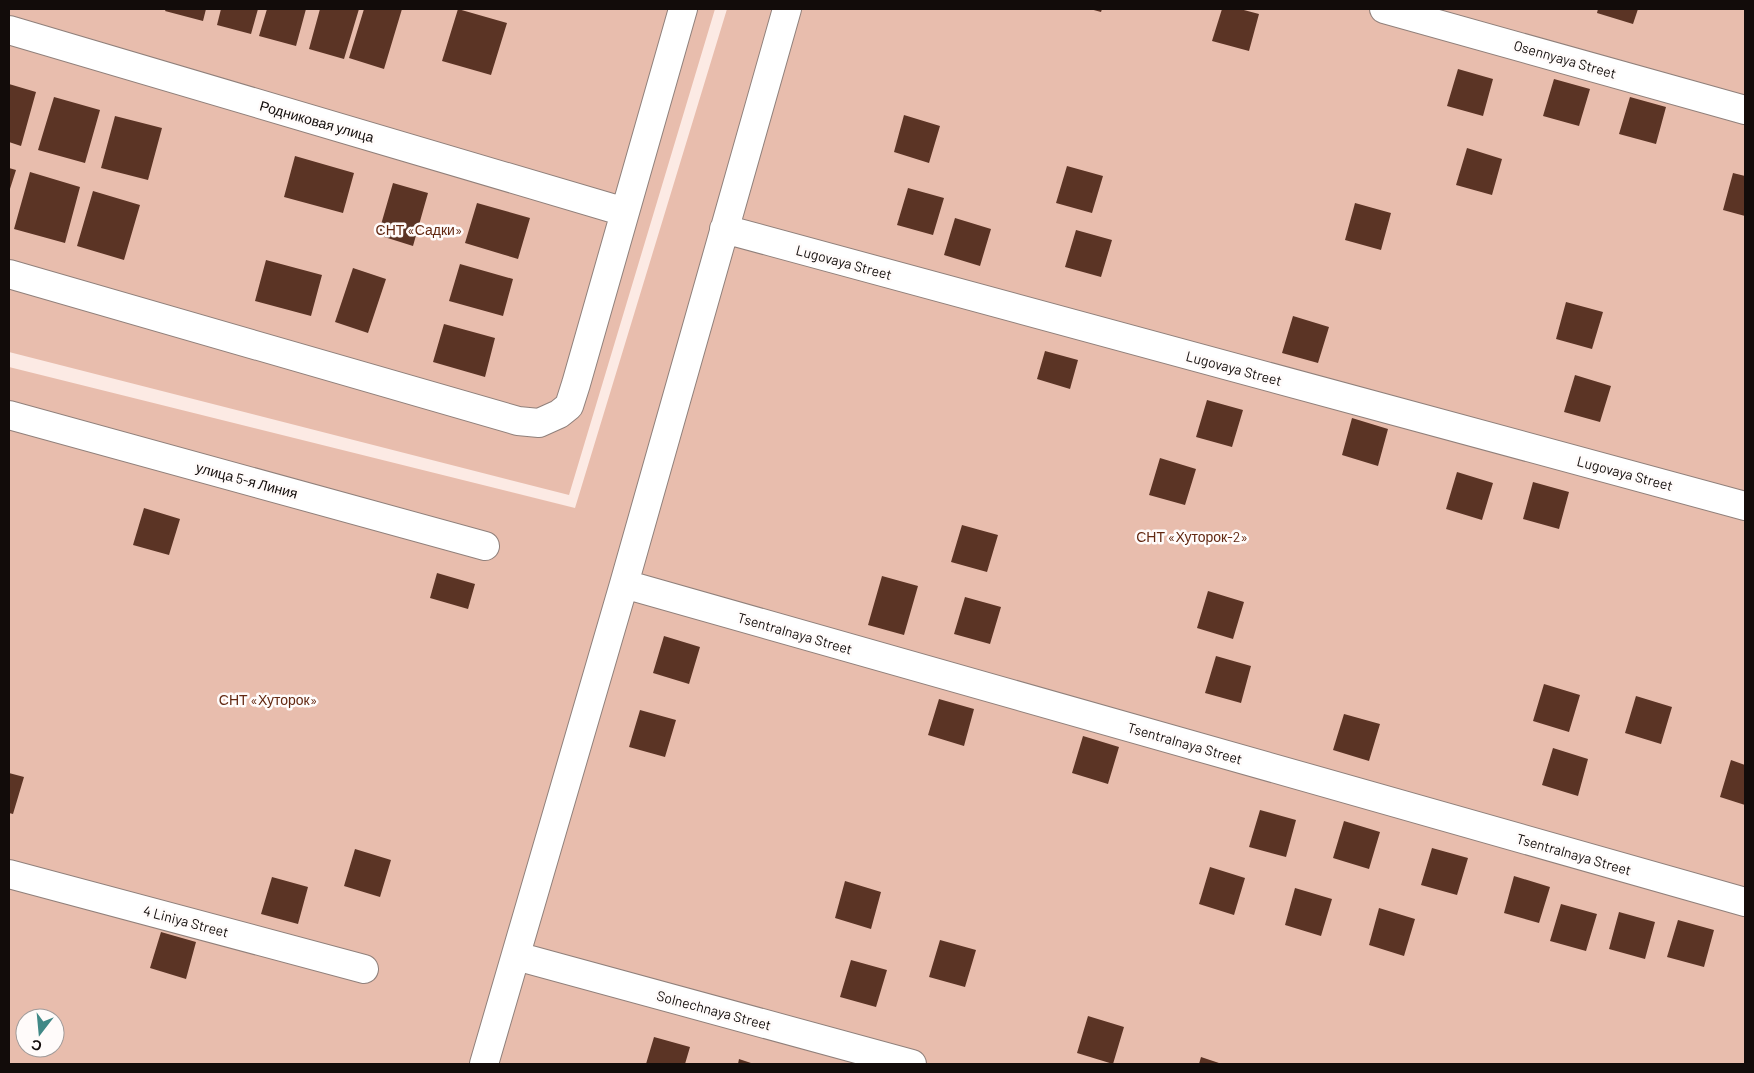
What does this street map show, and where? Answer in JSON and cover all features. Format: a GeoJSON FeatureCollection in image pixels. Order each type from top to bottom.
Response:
{"type":"FeatureCollection","features":[{"type":"Feature","properties":{"kind":"street"},"geometry":{"type":"LineString","coordinates":[[9,274],[518,420],[539,423],[559,414],[568,406],[576,384],[683,9]]}},
{"type":"Feature","properties":{"kind":"street"},"geometry":{"type":"LineString","coordinates":[[484,1064],[624,584],[787,9]]}},
{"type":"Feature","properties":{"kind":"street","name":"Osennyaya Street"},"geometry":{"type":"LineString","coordinates":[[1384,9],[1745,110]]}},
{"type":"Feature","properties":{"kind":"street","name":"Родниковая улица"},"geometry":{"type":"LineString","coordinates":[[9,30],[625,212]]}},
{"type":"Feature","properties":{"kind":"street","name":"Lugovaya Street"},"geometry":{"type":"LineString","coordinates":[[724,229],[1745,506]]}},
{"type":"Feature","properties":{"kind":"street","name":"улица 5-я Линия"},"geometry":{"type":"LineString","coordinates":[[9,415],[485,546]]}},
{"type":"Feature","properties":{"kind":"street","name":"Tsentralnaya Street"},"geometry":{"type":"LineString","coordinates":[[624,584],[1745,902]]}},
{"type":"Feature","properties":{"kind":"street","name":"4 Liniya Street"},"geometry":{"type":"LineString","coordinates":[[9,874],[364,969]]}},
{"type":"Feature","properties":{"kind":"street","name":"Solnechnaya Street"},"geometry":{"type":"LineString","coordinates":[[516,956],[912,1064]]}},
{"type":"Feature","properties":{"kind":"green space","name":"СНТ «Садки»"},"geometry":{"type":"Polygon","coordinates":[[[9,9],[715,9],[569,495],[9,352],[9,9]]]}},
{"type":"Feature","properties":{"kind":"green space","name":"СНТ «Хуторок-2»"},"geometry":{"type":"Polygon","coordinates":[[[727,9],[1745,9],[1745,1064],[9,1064],[9,367],[575,508],[727,9]]]}},
{"type":"Feature","properties":{"kind":"building"},"geometry":{"type":"Polygon","coordinates":[[[166,9],[206,9],[203,21],[165,11],[166,9]]]}},
{"type":"Feature","properties":{"kind":"building"},"geometry":{"type":"Polygon","coordinates":[[[221,9],[258,9],[251,34],[217,25],[221,9]]]}},
{"type":"Feature","properties":{"kind":"building"},"geometry":{"type":"Polygon","coordinates":[[[267,9],[306,9],[296,46],[259,36],[267,9]]]}},
{"type":"Feature","properties":{"kind":"building"},"geometry":{"type":"Polygon","coordinates":[[[320,9],[359,9],[344,59],[309,49],[320,9]]]}},
{"type":"Feature","properties":{"kind":"building"},"geometry":{"type":"Polygon","coordinates":[[[364,9],[402,9],[384,69],[349,58],[364,9]]]}},
{"type":"Feature","properties":{"kind":"building"},"geometry":{"type":"Polygon","coordinates":[[[458,9],[507,23],[491,75],[442,61],[458,9]]]}},
{"type":"Feature","properties":{"kind":"building"},"geometry":{"type":"Polygon","coordinates":[[[1090,9],[1102,9],[1101,12],[1090,9]]]}},
{"type":"Feature","properties":{"kind":"building"},"geometry":{"type":"Polygon","coordinates":[[[1222,9],[1240,9],[1259,14],[1249,51],[1212,41],[1222,9]]]}},
{"type":"Feature","properties":{"kind":"building"},"geometry":{"type":"Polygon","coordinates":[[[1598,9],[1638,9],[1633,24],[1597,13],[1598,9]]]}},
{"type":"Feature","properties":{"kind":"building"},"geometry":{"type":"Polygon","coordinates":[[[1458,69],[1493,79],[1483,116],[1447,106],[1458,69]]]}},
{"type":"Feature","properties":{"kind":"building"},"geometry":{"type":"Polygon","coordinates":[[[1554,79],[1590,89],[1579,126],[1543,116],[1554,79]]]}},
{"type":"Feature","properties":{"kind":"building"},"geometry":{"type":"Polygon","coordinates":[[[9,84],[36,92],[21,146],[9,142],[9,84]]]}},
{"type":"Feature","properties":{"kind":"building"},"geometry":{"type":"Polygon","coordinates":[[[54,97],[100,110],[85,163],[38,150],[54,97]]]}},
{"type":"Feature","properties":{"kind":"building"},"geometry":{"type":"Polygon","coordinates":[[[1630,97],[1666,107],[1656,144],[1619,134],[1630,97]]]}},
{"type":"Feature","properties":{"kind":"building"},"geometry":{"type":"Polygon","coordinates":[[[904,115],[940,126],[929,163],[894,152],[904,115]]]}},
{"type":"Feature","properties":{"kind":"building"},"geometry":{"type":"Polygon","coordinates":[[[115,116],[162,128],[148,180],[101,168],[115,116]]]}},
{"type":"Feature","properties":{"kind":"building"},"geometry":{"type":"Polygon","coordinates":[[[1467,148],[1502,159],[1492,195],[1456,185],[1467,148]]]}},
{"type":"Feature","properties":{"kind":"building"},"geometry":{"type":"Polygon","coordinates":[[[295,156],[354,173],[343,213],[284,197],[295,156]]]}},
{"type":"Feature","properties":{"kind":"building"},"geometry":{"type":"Polygon","coordinates":[[[1067,166],[1103,176],[1092,213],[1056,203],[1067,166]]]}},
{"type":"Feature","properties":{"kind":"building"},"geometry":{"type":"Polygon","coordinates":[[[9,168],[16,170],[9,192],[9,168]]]}},
{"type":"Feature","properties":{"kind":"building"},"geometry":{"type":"Polygon","coordinates":[[[30,172],[80,187],[65,243],[14,229],[30,172]]]}},
{"type":"Feature","properties":{"kind":"building"},"geometry":{"type":"Polygon","coordinates":[[[1733,173],[1745,176],[1745,216],[1723,210],[1733,173]]]}},
{"type":"Feature","properties":{"kind":"building"},"geometry":{"type":"Polygon","coordinates":[[[393,183],[428,193],[413,246],[378,235],[393,183]]]}},
{"type":"Feature","properties":{"kind":"building"},"geometry":{"type":"Polygon","coordinates":[[[908,188],[944,198],[933,235],[897,225],[908,188]]]}},
{"type":"Feature","properties":{"kind":"building"},"geometry":{"type":"Polygon","coordinates":[[[93,191],[140,205],[124,260],[77,246],[93,191]]]}},
{"type":"Feature","properties":{"kind":"building"},"geometry":{"type":"Polygon","coordinates":[[[477,203],[530,218],[518,259],[465,243],[477,203]]]}},
{"type":"Feature","properties":{"kind":"building"},"geometry":{"type":"Polygon","coordinates":[[[1355,203],[1391,213],[1381,250],[1345,240],[1355,203]]]}},
{"type":"Feature","properties":{"kind":"building"},"geometry":{"type":"Polygon","coordinates":[[[955,218],[991,229],[980,266],[944,255],[955,218]]]}},
{"type":"Feature","properties":{"kind":"building"},"geometry":{"type":"Polygon","coordinates":[[[1076,230],[1112,240],[1101,277],[1065,267],[1076,230]]]}},
{"type":"Feature","properties":{"kind":"building"},"geometry":{"type":"Polygon","coordinates":[[[266,260],[322,275],[311,316],[255,301],[266,260]]]}},
{"type":"Feature","properties":{"kind":"building"},"geometry":{"type":"Polygon","coordinates":[[[460,264],[513,279],[503,316],[449,301],[460,264]]]}},
{"type":"Feature","properties":{"kind":"building"},"geometry":{"type":"Polygon","coordinates":[[[353,268],[386,279],[368,333],[335,322],[353,268]]]}},
{"type":"Feature","properties":{"kind":"building"},"geometry":{"type":"Polygon","coordinates":[[[1566,302],[1603,312],[1592,349],[1556,339],[1566,302]]]}},
{"type":"Feature","properties":{"kind":"building"},"geometry":{"type":"Polygon","coordinates":[[[1293,316],[1329,327],[1318,363],[1282,353],[1293,316]]]}},
{"type":"Feature","properties":{"kind":"building"},"geometry":{"type":"Polygon","coordinates":[[[444,324],[495,338],[485,377],[433,362],[444,324]]]}},
{"type":"Feature","properties":{"kind":"building"},"geometry":{"type":"Polygon","coordinates":[[[1045,351],[1078,360],[1070,389],[1037,379],[1045,351]]]}},
{"type":"Feature","properties":{"kind":"building"},"geometry":{"type":"Polygon","coordinates":[[[1575,375],[1611,386],[1600,422],[1564,412],[1575,375]]]}},
{"type":"Feature","properties":{"kind":"building"},"geometry":{"type":"Polygon","coordinates":[[[1207,400],[1243,410],[1232,447],[1196,437],[1207,400]]]}},
{"type":"Feature","properties":{"kind":"building"},"geometry":{"type":"Polygon","coordinates":[[[1352,418],[1388,429],[1378,466],[1342,455],[1352,418]]]}},
{"type":"Feature","properties":{"kind":"building"},"geometry":{"type":"Polygon","coordinates":[[[1160,458],[1196,469],[1185,505],[1149,495],[1160,458]]]}},
{"type":"Feature","properties":{"kind":"building"},"geometry":{"type":"Polygon","coordinates":[[[1457,472],[1493,483],[1482,520],[1446,509],[1457,472]]]}},
{"type":"Feature","properties":{"kind":"building"},"geometry":{"type":"Polygon","coordinates":[[[1533,482],[1569,492],[1559,529],[1523,519],[1533,482]]]}},
{"type":"Feature","properties":{"kind":"building"},"geometry":{"type":"Polygon","coordinates":[[[144,508],[180,519],[169,555],[133,545],[144,508]]]}},
{"type":"Feature","properties":{"kind":"building"},"geometry":{"type":"Polygon","coordinates":[[[962,525],[998,535],[987,572],[951,562],[962,525]]]}},
{"type":"Feature","properties":{"kind":"building"},"geometry":{"type":"Polygon","coordinates":[[[437,573],[475,584],[468,609],[430,598],[437,573]]]}},
{"type":"Feature","properties":{"kind":"building"},"geometry":{"type":"Polygon","coordinates":[[[882,576],[918,586],[904,635],[868,625],[882,576]]]}},
{"type":"Feature","properties":{"kind":"building"},"geometry":{"type":"Polygon","coordinates":[[[1208,591],[1244,602],[1233,639],[1197,628],[1208,591]]]}},
{"type":"Feature","properties":{"kind":"building"},"geometry":{"type":"Polygon","coordinates":[[[965,597],[1001,607],[990,644],[954,634],[965,597]]]}},
{"type":"Feature","properties":{"kind":"building"},"geometry":{"type":"Polygon","coordinates":[[[664,636],[700,647],[689,684],[653,673],[664,636]]]}},
{"type":"Feature","properties":{"kind":"building"},"geometry":{"type":"Polygon","coordinates":[[[1216,656],[1251,666],[1241,703],[1205,693],[1216,656]]]}},
{"type":"Feature","properties":{"kind":"building"},"geometry":{"type":"Polygon","coordinates":[[[1544,684],[1580,695],[1569,732],[1533,721],[1544,684]]]}},
{"type":"Feature","properties":{"kind":"building"},"geometry":{"type":"Polygon","coordinates":[[[1636,696],[1672,707],[1661,744],[1625,733],[1636,696]]]}},
{"type":"Feature","properties":{"kind":"building"},"geometry":{"type":"Polygon","coordinates":[[[939,699],[974,709],[964,746],[928,735],[939,699]]]}},
{"type":"Feature","properties":{"kind":"building"},"geometry":{"type":"Polygon","coordinates":[[[640,710],[676,720],[665,757],[629,747],[640,710]]]}},
{"type":"Feature","properties":{"kind":"building"},"geometry":{"type":"Polygon","coordinates":[[[1344,714],[1380,724],[1369,761],[1333,750],[1344,714]]]}},
{"type":"Feature","properties":{"kind":"building"},"geometry":{"type":"Polygon","coordinates":[[[1083,736],[1119,747],[1108,784],[1072,773],[1083,736]]]}},
{"type":"Feature","properties":{"kind":"building"},"geometry":{"type":"Polygon","coordinates":[[[1553,748],[1588,759],[1578,796],[1542,785],[1553,748]]]}},
{"type":"Feature","properties":{"kind":"building"},"geometry":{"type":"Polygon","coordinates":[[[1731,760],[1745,765],[1745,805],[1720,797],[1731,760]]]}},
{"type":"Feature","properties":{"kind":"building"},"geometry":{"type":"Polygon","coordinates":[[[9,773],[24,777],[13,814],[9,813],[9,773]]]}},
{"type":"Feature","properties":{"kind":"building"},"geometry":{"type":"Polygon","coordinates":[[[1260,810],[1296,820],[1286,857],[1249,847],[1260,810]]]}},
{"type":"Feature","properties":{"kind":"building"},"geometry":{"type":"Polygon","coordinates":[[[1344,821],[1380,832],[1369,869],[1333,858],[1344,821]]]}},
{"type":"Feature","properties":{"kind":"building"},"geometry":{"type":"Polygon","coordinates":[[[1432,848],[1468,858],[1457,895],[1421,885],[1432,848]]]}},
{"type":"Feature","properties":{"kind":"building"},"geometry":{"type":"Polygon","coordinates":[[[355,849],[391,860],[380,897],[344,886],[355,849]]]}},
{"type":"Feature","properties":{"kind":"building"},"geometry":{"type":"Polygon","coordinates":[[[1210,867],[1245,878],[1234,915],[1199,904],[1210,867]]]}},
{"type":"Feature","properties":{"kind":"building"},"geometry":{"type":"Polygon","coordinates":[[[1514,876],[1550,887],[1539,923],[1504,913],[1514,876]]]}},
{"type":"Feature","properties":{"kind":"building"},"geometry":{"type":"Polygon","coordinates":[[[272,877],[308,887],[298,924],[261,914],[272,877]]]}},
{"type":"Feature","properties":{"kind":"building"},"geometry":{"type":"Polygon","coordinates":[[[845,881],[881,892],[871,929],[835,918],[845,881]]]}},
{"type":"Feature","properties":{"kind":"building"},"geometry":{"type":"Polygon","coordinates":[[[1295,888],[1332,899],[1321,936],[1285,925],[1295,888]]]}},
{"type":"Feature","properties":{"kind":"building"},"geometry":{"type":"Polygon","coordinates":[[[1561,904],[1597,914],[1586,951],[1550,941],[1561,904]]]}},
{"type":"Feature","properties":{"kind":"building"},"geometry":{"type":"Polygon","coordinates":[[[1379,908],[1415,919],[1404,956],[1369,945],[1379,908]]]}},
{"type":"Feature","properties":{"kind":"building"},"geometry":{"type":"Polygon","coordinates":[[[1619,912],[1655,922],[1645,959],[1609,949],[1619,912]]]}},
{"type":"Feature","properties":{"kind":"building"},"geometry":{"type":"Polygon","coordinates":[[[1678,920],[1714,930],[1704,967],[1667,957],[1678,920]]]}},
{"type":"Feature","properties":{"kind":"building"},"geometry":{"type":"Polygon","coordinates":[[[161,932],[196,942],[186,979],[150,968],[161,932]]]}},
{"type":"Feature","properties":{"kind":"building"},"geometry":{"type":"Polygon","coordinates":[[[940,940],[976,950],[965,987],[929,977],[940,940]]]}},
{"type":"Feature","properties":{"kind":"building"},"geometry":{"type":"Polygon","coordinates":[[[851,960],[887,970],[876,1007],[840,997],[851,960]]]}},
{"type":"Feature","properties":{"kind":"building"},"geometry":{"type":"Polygon","coordinates":[[[1088,1016],[1124,1027],[1113,1064],[1077,1053],[1088,1016]]]}},
{"type":"Feature","properties":{"kind":"building"},"geometry":{"type":"Polygon","coordinates":[[[654,1037],[690,1047],[685,1064],[646,1064],[654,1037]]]}},
{"type":"Feature","properties":{"kind":"building"},"geometry":{"type":"Polygon","coordinates":[[[1201,1057],[1219,1063],[1199,1064],[1201,1057]]]}},
{"type":"Feature","properties":{"kind":"building"},"geometry":{"type":"Polygon","coordinates":[[[739,1059],[754,1064],[738,1064],[739,1059]]]}},
{"type":"Feature","properties":{"kind":"park label","name":"СНТ «Хуторок»"},"geometry":{"type":"Point","coordinates":[268,699]}}]}
